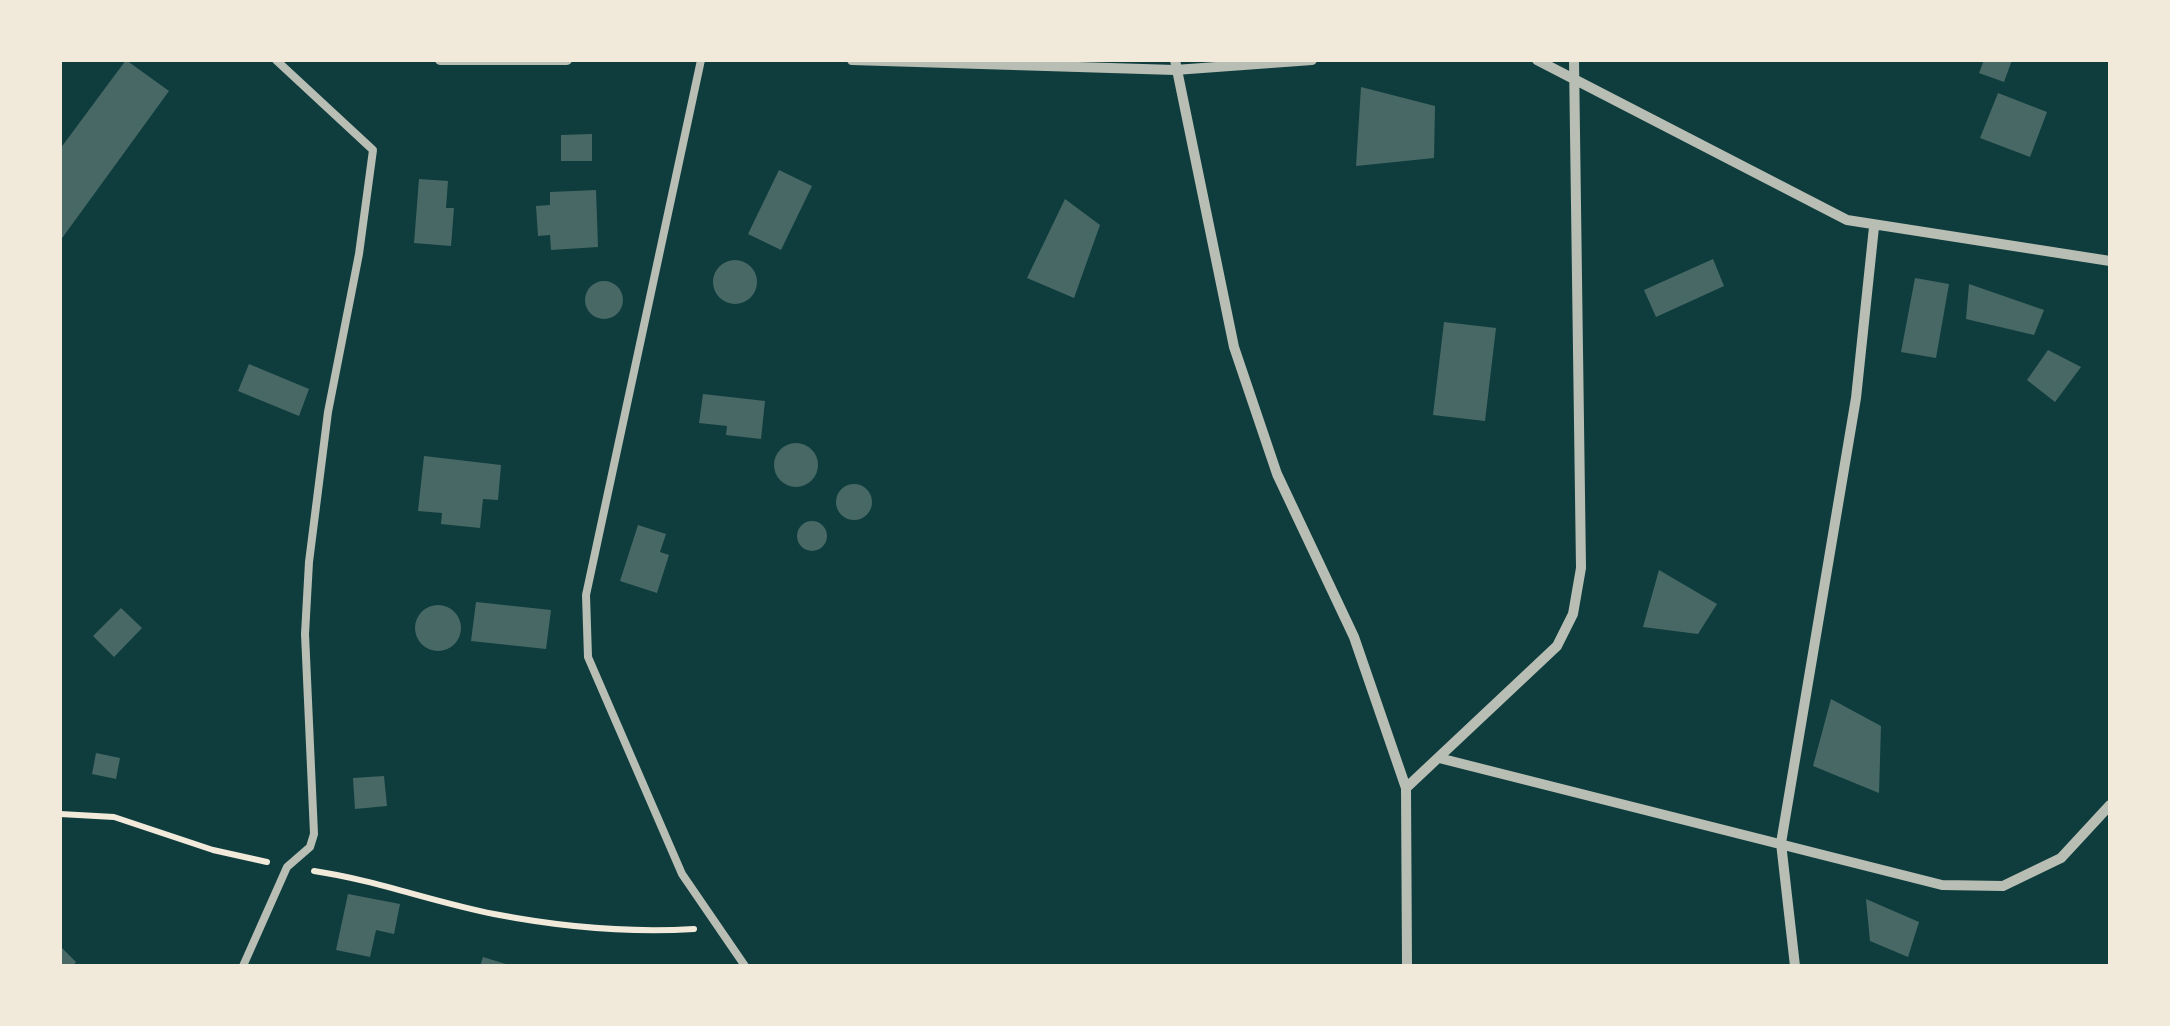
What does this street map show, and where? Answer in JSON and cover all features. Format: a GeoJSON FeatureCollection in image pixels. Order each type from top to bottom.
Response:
{"type":"FeatureCollection","features":[{"type":"Feature","properties":{"kind":"street"},"geometry":{"type":"LineString","coordinates":[[440,60],[567,60]]}},
{"type":"Feature","properties":{"kind":"street"},"geometry":{"type":"LineString","coordinates":[[852,60],[1175,65],[1312,60]]}},
{"type":"Feature","properties":{"kind":"street"},"geometry":{"type":"LineString","coordinates":[[1537,60],[1572,75],[1824,211],[1874,227],[2110,261]]}},
{"type":"Feature","properties":{"kind":"street"},"geometry":{"type":"LineString","coordinates":[[1406,788],[1557,646],[1574,614],[1582,548],[1574,60]]}},
{"type":"Feature","properties":{"kind":"street"},"geometry":{"type":"LineString","coordinates":[[1175,65],[1234,348],[1277,474],[1354,637],[1406,788],[1408,966]]}},
{"type":"Feature","properties":{"kind":"street"},"geometry":{"type":"LineString","coordinates":[[1796,966],[1781,843],[1856,398],[1874,227]]}},
{"type":"Feature","properties":{"kind":"street"},"geometry":{"type":"LineString","coordinates":[[1439,758],[1942,885],[2003,886],[2061,858],[2110,805]]}},
{"type":"Feature","properties":{"kind":"lane"},"geometry":{"type":"LineString","coordinates":[[243,966],[287,867],[310,847],[314,834],[305,634],[309,562],[328,412],[362,238],[372,150],[276,60]]}},
{"type":"Feature","properties":{"kind":"lane"},"geometry":{"type":"LineString","coordinates":[[701,60],[590,576],[584,624],[588,657],[682,874],[745,966]]}},
{"type":"Feature","properties":{"kind":"path"},"geometry":{"type":"LineString","coordinates":[[60,814],[114,816],[213,850],[355,877],[493,914],[623,934],[720,928]]}},
{"type":"Feature","properties":{"kind":"building"},"geometry":{"type":"Polygon","coordinates":[[[126,60],[169,91],[60,241],[60,149],[126,60]]]}},
{"type":"Feature","properties":{"kind":"building"},"geometry":{"type":"Polygon","coordinates":[[[1984,60],[2012,60],[2004,82],[1979,73],[1984,60]]]}},
{"type":"Feature","properties":{"kind":"building"},"geometry":{"type":"Polygon","coordinates":[[[1361,87],[1435,106],[1434,158],[1356,166],[1361,87]]]}},
{"type":"Feature","properties":{"kind":"building"},"geometry":{"type":"Polygon","coordinates":[[[1998,93],[2047,112],[2030,157],[1980,138],[1998,93]]]}},
{"type":"Feature","properties":{"kind":"building"},"geometry":{"type":"Polygon","coordinates":[[[592,134],[592,161],[561,161],[561,135],[592,134]]]}},
{"type":"Feature","properties":{"kind":"building"},"geometry":{"type":"Polygon","coordinates":[[[779,170],[812,186],[781,250],[748,234],[779,170]]]}},
{"type":"Feature","properties":{"kind":"building"},"geometry":{"type":"Polygon","coordinates":[[[419,179],[448,181],[446,208],[454,208],[451,246],[414,243],[419,179]]]}},
{"type":"Feature","properties":{"kind":"building"},"geometry":{"type":"Polygon","coordinates":[[[596,190],[598,247],[551,250],[550,235],[538,236],[536,206],[550,205],[550,192],[596,190]]]}},
{"type":"Feature","properties":{"kind":"building"},"geometry":{"type":"Polygon","coordinates":[[[1065,199],[1100,225],[1074,298],[1027,278],[1065,199]]]}},
{"type":"Feature","properties":{"kind":"building"},"geometry":{"type":"Polygon","coordinates":[[[1713,259],[1724,286],[1656,317],[1644,290],[1713,259]]]}},
{"type":"Feature","properties":{"kind":"building"},"geometry":{"type":"Polygon","coordinates":[[[735,260],[750,267],[757,282],[750,297],[735,304],[720,297],[713,282],[720,267],[735,260]]]}},
{"type":"Feature","properties":{"kind":"building"},"geometry":{"type":"Polygon","coordinates":[[[1915,278],[1949,284],[1936,358],[1901,352],[1915,278]]]}},
{"type":"Feature","properties":{"kind":"building"},"geometry":{"type":"Polygon","coordinates":[[[604,281],[617,287],[623,300],[617,313],[604,319],[591,313],[585,300],[591,287],[604,281]]]}},
{"type":"Feature","properties":{"kind":"building"},"geometry":{"type":"Polygon","coordinates":[[[1969,284],[2044,310],[2034,335],[1966,319],[1969,284]]]}},
{"type":"Feature","properties":{"kind":"building"},"geometry":{"type":"Polygon","coordinates":[[[1444,322],[1496,328],[1485,421],[1433,415],[1444,322]]]}},
{"type":"Feature","properties":{"kind":"building"},"geometry":{"type":"Polygon","coordinates":[[[2048,350],[2081,367],[2055,402],[2027,380],[2048,350]]]}},
{"type":"Feature","properties":{"kind":"building"},"geometry":{"type":"Polygon","coordinates":[[[249,364],[309,389],[299,416],[238,391],[249,364]]]}},
{"type":"Feature","properties":{"kind":"building"},"geometry":{"type":"Polygon","coordinates":[[[703,394],[765,401],[761,439],[726,435],[727,426],[699,423],[703,394]]]}},
{"type":"Feature","properties":{"kind":"building"},"geometry":{"type":"Polygon","coordinates":[[[796,443],[812,449],[818,465],[812,481],[796,487],[780,481],[774,465],[780,449],[796,443]]]}},
{"type":"Feature","properties":{"kind":"building"},"geometry":{"type":"Polygon","coordinates":[[[424,456],[501,465],[498,500],[483,499],[480,528],[441,524],[442,513],[418,511],[424,456]]]}},
{"type":"Feature","properties":{"kind":"building"},"geometry":{"type":"Polygon","coordinates":[[[854,484],[866,490],[872,502],[866,514],[854,520],[842,514],[836,502],[842,490],[854,484]]]}},
{"type":"Feature","properties":{"kind":"building"},"geometry":{"type":"Polygon","coordinates":[[[812,521],[823,525],[827,536],[823,547],[812,551],[801,547],[797,536],[801,525],[812,521]]]}},
{"type":"Feature","properties":{"kind":"building"},"geometry":{"type":"Polygon","coordinates":[[[638,525],[666,534],[660,552],[669,555],[657,593],[620,581],[638,525]]]}},
{"type":"Feature","properties":{"kind":"building"},"geometry":{"type":"Polygon","coordinates":[[[1659,570],[1717,604],[1698,634],[1643,627],[1659,570]]]}},
{"type":"Feature","properties":{"kind":"building"},"geometry":{"type":"Polygon","coordinates":[[[476,602],[551,610],[546,649],[471,641],[476,602]]]}},
{"type":"Feature","properties":{"kind":"building"},"geometry":{"type":"Polygon","coordinates":[[[438,605],[454,612],[461,628],[454,644],[438,651],[422,644],[415,628],[422,612],[438,605]]]}},
{"type":"Feature","properties":{"kind":"building"},"geometry":{"type":"Polygon","coordinates":[[[121,608],[142,628],[114,657],[93,636],[121,608]]]}},
{"type":"Feature","properties":{"kind":"building"},"geometry":{"type":"Polygon","coordinates":[[[1831,699],[1881,726],[1879,793],[1813,766],[1831,699]]]}},
{"type":"Feature","properties":{"kind":"building"},"geometry":{"type":"Polygon","coordinates":[[[96,753],[120,758],[116,779],[92,774],[96,753]]]}},
{"type":"Feature","properties":{"kind":"building"},"geometry":{"type":"Polygon","coordinates":[[[384,776],[387,806],[355,809],[353,778],[384,776]]]}},
{"type":"Feature","properties":{"kind":"building"},"geometry":{"type":"Polygon","coordinates":[[[348,894],[400,904],[394,934],[376,930],[370,957],[336,950],[348,894]]]}},
{"type":"Feature","properties":{"kind":"building"},"geometry":{"type":"Polygon","coordinates":[[[1866,899],[1919,922],[1908,957],[1870,941],[1866,899]]]}},
{"type":"Feature","properties":{"kind":"building"},"geometry":{"type":"Polygon","coordinates":[[[60,946],[76,962],[73,966],[60,966],[60,946]]]}},
{"type":"Feature","properties":{"kind":"building"},"geometry":{"type":"Polygon","coordinates":[[[483,957],[509,965],[509,966],[480,966],[483,957]]]}}]}
